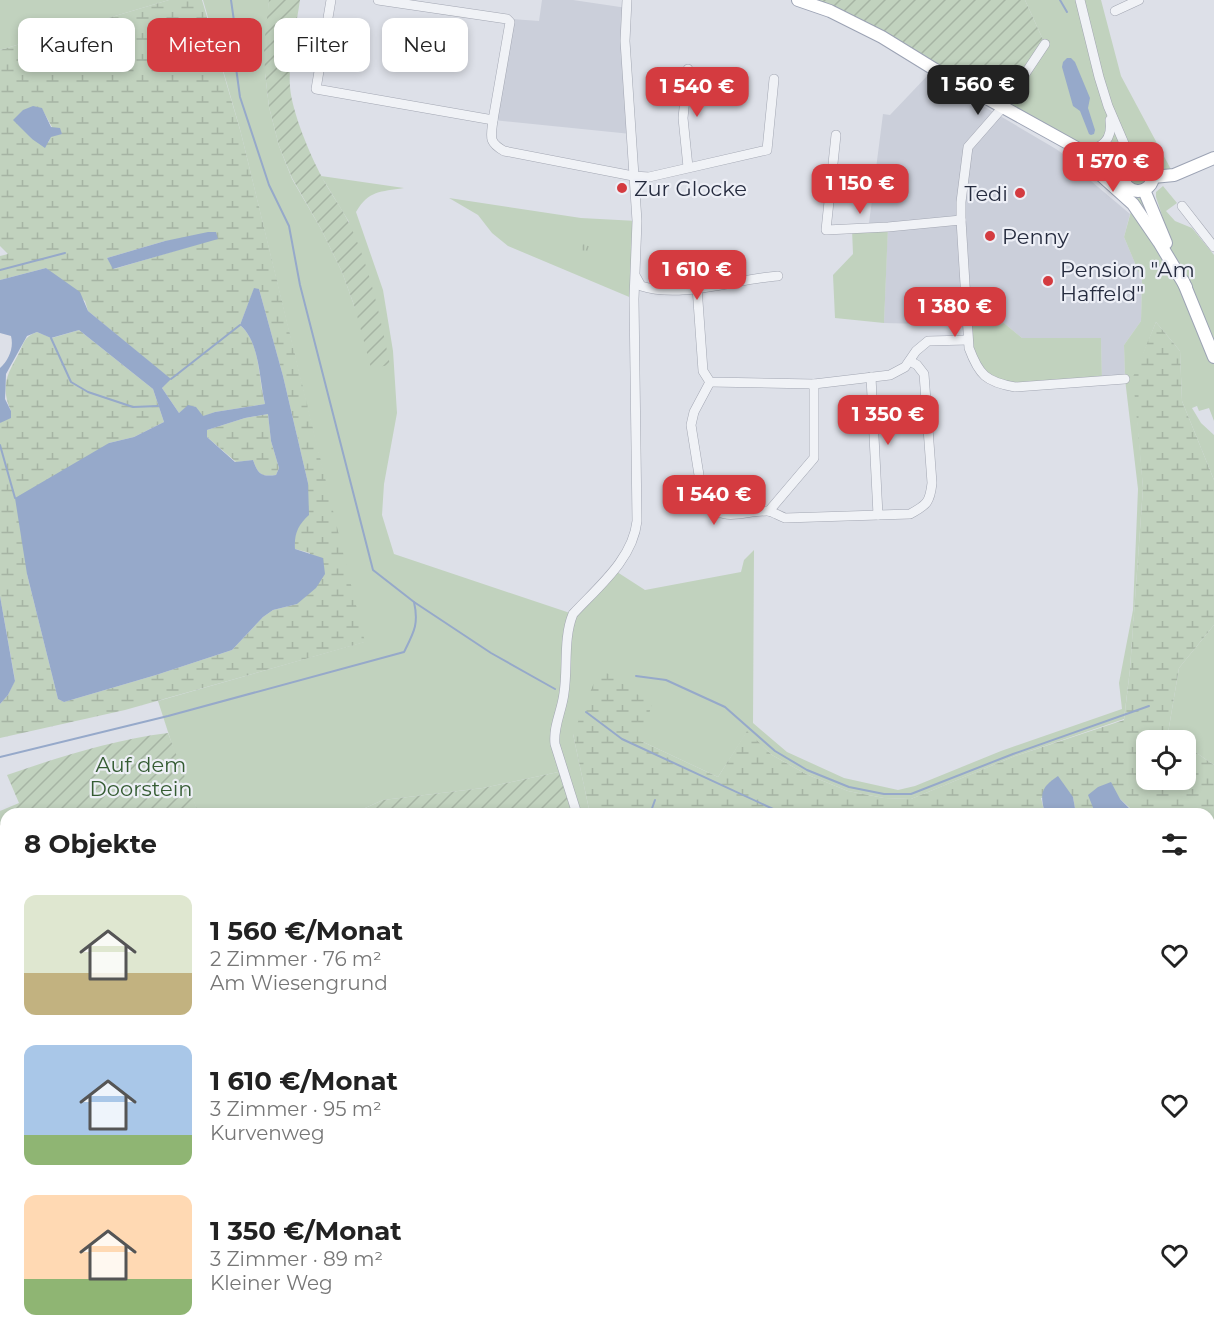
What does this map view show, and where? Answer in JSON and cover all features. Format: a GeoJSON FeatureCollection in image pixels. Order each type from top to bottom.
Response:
{"type":"FeatureCollection","features":[{"type":"Feature","properties":{"kind":"main road"},"geometry":{"type":"LineString","coordinates":[[798,0],[830,11],[882,38],[1084,152],[1111,170],[1123,174]]}},
{"type":"Feature","properties":{"kind":"main road"},"geometry":{"type":"LineString","coordinates":[[1067,144],[1133,204],[1186,287]]}},
{"type":"Feature","properties":{"kind":"main road"},"geometry":{"type":"LineString","coordinates":[[1153,177],[1174,175],[1214,159]]}},
{"type":"Feature","properties":{"kind":"main road"},"geometry":{"type":"LineString","coordinates":[[1138,160],[1147,164],[1153,172],[1150,186],[1144,190],[1136,191],[1127,187],[1123,174],[1131,162],[1138,160]]}},
{"type":"Feature","properties":{"kind":"main road"},"geometry":{"type":"LineString","coordinates":[[1144,190],[1214,357]]}},
{"type":"Feature","properties":{"kind":"street"},"geometry":{"type":"LineString","coordinates":[[331,0],[316,89],[493,120]]}},
{"type":"Feature","properties":{"kind":"street"},"geometry":{"type":"LineString","coordinates":[[378,0],[507,19],[510,22],[491,138],[494,146],[504,151],[633,176],[649,177],[767,150],[774,79]]}},
{"type":"Feature","properties":{"kind":"street"},"geometry":{"type":"LineString","coordinates":[[575,808],[554,734],[564,697],[569,624],[573,614],[614,570],[636,537],[634,299],[637,221],[625,41],[627,0]]}},
{"type":"Feature","properties":{"kind":"street"},"geometry":{"type":"LineString","coordinates":[[1080,0],[1112,129],[1102,147],[1084,152]]}},
{"type":"Feature","properties":{"kind":"street"},"geometry":{"type":"LineString","coordinates":[[1115,11],[1139,0]]}},
{"type":"Feature","properties":{"kind":"street"},"geometry":{"type":"LineString","coordinates":[[1045,44],[1004,107],[968,147],[961,220],[969,348],[983,376],[997,384],[1014,387],[1125,379]]}},
{"type":"Feature","properties":{"kind":"street"},"geometry":{"type":"LineString","coordinates":[[688,69],[683,118],[688,167]]}},
{"type":"Feature","properties":{"kind":"street"},"geometry":{"type":"LineString","coordinates":[[1108,106],[1131,162]]}},
{"type":"Feature","properties":{"kind":"street"},"geometry":{"type":"LineString","coordinates":[[836,135],[826,231],[961,220]]}},
{"type":"Feature","properties":{"kind":"street"},"geometry":{"type":"LineString","coordinates":[[1182,206],[1214,247]]}},
{"type":"Feature","properties":{"kind":"street"},"geometry":{"type":"LineString","coordinates":[[636,277],[641,286],[655,291],[778,276]]}},
{"type":"Feature","properties":{"kind":"street"},"geometry":{"type":"LineString","coordinates":[[697,287],[703,371],[710,382]]}},
{"type":"Feature","properties":{"kind":"street"},"geometry":{"type":"LineString","coordinates":[[710,382],[814,384],[890,375],[905,367],[916,351],[928,341],[968,340]]}},
{"type":"Feature","properties":{"kind":"street"},"geometry":{"type":"LineString","coordinates":[[710,382],[694,412],[691,425],[703,500],[709,508],[725,515],[769,511],[785,518],[910,514],[927,504],[931,496],[932,483],[924,374],[917,365],[910,362]]}},
{"type":"Feature","properties":{"kind":"street"},"geometry":{"type":"LineString","coordinates":[[871,377],[878,515]]}},
{"type":"Feature","properties":{"kind":"street"},"geometry":{"type":"LineString","coordinates":[[769,511],[814,458],[814,384]]}},
{"type":"Feature","properties":{"kind":"shaded area"},"geometry":{"type":"Polygon","coordinates":[[[542,0],[573,0],[627,8],[631,134],[493,120],[512,19],[539,21],[542,0]]]}},
{"type":"Feature","properties":{"kind":"shaded area"},"geometry":{"type":"Polygon","coordinates":[[[929,74],[1056,149],[1073,161],[1085,176],[1130,214],[1124,237],[1142,280],[1141,321],[1124,345],[1125,379],[1102,381],[1101,338],[1022,338],[1004,323],[962,325],[884,323],[888,222],[869,223],[883,114],[890,115],[929,74]]]}},
{"type":"Feature","properties":{"kind":"green space"},"geometry":{"type":"Polygon","coordinates":[[[0,0],[169,0],[108,18],[18,18],[18,45],[0,50],[0,0]]]}},
{"type":"Feature","properties":{"kind":"green space"},"geometry":{"type":"Polygon","coordinates":[[[169,0],[202,0],[207,18],[147,18],[147,72],[223,72],[241,133],[365,642],[125,710],[0,738],[0,704],[8,695],[15,680],[0,596],[0,423],[11,411],[6,394],[8,374],[24,342],[30,336],[37,332],[52,338],[79,330],[153,389],[164,422],[134,437],[109,443],[27,574],[58,699],[64,702],[232,650],[263,617],[273,610],[297,604],[310,553],[295,549],[294,539],[308,483],[283,376],[259,289],[254,289],[240,325],[252,341],[265,404],[215,412],[202,417],[195,407],[188,406],[179,413],[162,388],[170,379],[88,311],[85,301],[46,268],[0,280],[0,256],[8,254],[0,246],[0,50],[18,45],[18,72],[135,72],[135,18],[108,18],[169,0]],[[42,109],[22,127],[32,139],[49,142],[52,127],[42,109]],[[218,238],[165,241],[107,258],[114,269],[218,238]]]}},
{"type":"Feature","properties":{"kind":"green space"},"geometry":{"type":"Polygon","coordinates":[[[203,0],[269,0],[265,73],[269,107],[279,146],[292,179],[321,229],[342,272],[355,308],[349,222],[321,176],[404,188],[376,193],[366,200],[356,212],[383,290],[393,351],[397,413],[384,484],[382,515],[394,554],[573,614],[614,570],[645,590],[741,572],[744,560],[754,550],[753,723],[787,752],[844,778],[898,790],[915,786],[1001,751],[1122,709],[1119,683],[1133,610],[1138,489],[1125,379],[1124,345],[1141,321],[1142,280],[1124,237],[1133,204],[1067,144],[1003,107],[1045,44],[1025,0],[1101,0],[1121,76],[1174,175],[1154,183],[1145,191],[1171,243],[1156,197],[1156,192],[1163,186],[1177,203],[1166,211],[1175,221],[1192,228],[1214,255],[1214,421],[1209,408],[1199,411],[1197,406],[1192,408],[1201,423],[1214,435],[1214,480],[1182,401],[1180,351],[1156,322],[1134,377],[1143,488],[1130,669],[1124,719],[1015,756],[911,799],[884,798],[848,791],[806,774],[772,755],[747,732],[718,777],[641,741],[573,734],[589,808],[575,808],[563,771],[483,788],[383,800],[365,808],[196,808],[180,769],[158,701],[364,642],[241,133],[224,72],[262,72],[262,18],[208,18],[203,0]]]}},
{"type":"Feature","properties":{"kind":"green space"},"geometry":{"type":"Polygon","coordinates":[[[269,0],[300,0],[297,18],[274,18],[274,72],[290,72],[291,97],[302,133],[317,168],[347,219],[364,259],[390,365],[371,368],[355,308],[342,272],[292,178],[279,146],[269,107],[264,46],[269,0]]]}},
{"type":"Feature","properties":{"kind":"green space"},"geometry":{"type":"Polygon","coordinates":[[[798,0],[1025,0],[1045,44],[1003,107],[798,0]]]}},
{"type":"Feature","properties":{"kind":"green space"},"geometry":{"type":"Polygon","coordinates":[[[449,198],[581,218],[637,221],[634,299],[508,246],[492,233],[478,215],[449,198]]]}},
{"type":"Feature","properties":{"kind":"green space"},"geometry":{"type":"Polygon","coordinates":[[[888,227],[884,323],[835,318],[833,275],[853,254],[852,229],[888,227]]]}},
{"type":"Feature","properties":{"kind":"green space"},"geometry":{"type":"Polygon","coordinates":[[[584,236],[608,239],[606,255],[581,252],[584,236]]]}},
{"type":"Feature","properties":{"kind":"green space"},"geometry":{"type":"Polygon","coordinates":[[[1156,322],[1180,351],[1182,401],[1214,480],[1214,625],[1179,668],[1169,730],[1136,730],[1136,790],[1196,790],[1196,753],[1214,765],[1214,808],[1130,808],[1120,799],[1097,808],[1075,808],[1073,797],[1041,798],[1044,808],[589,808],[573,734],[600,668],[652,704],[641,741],[718,777],[747,731],[772,755],[806,774],[848,791],[884,798],[911,799],[1015,756],[1124,720],[1130,669],[1143,488],[1133,377],[1156,322]]]}},
{"type":"Feature","properties":{"kind":"green space"},"geometry":{"type":"Polygon","coordinates":[[[1004,323],[1022,338],[1101,338],[1102,381],[997,384],[974,362],[968,326],[1004,323]]]}},
{"type":"Feature","properties":{"kind":"green space"},"geometry":{"type":"Polygon","coordinates":[[[268,414],[271,441],[279,468],[276,475],[261,474],[253,460],[236,462],[207,437],[207,430],[245,418],[268,414]]]}},
{"type":"Feature","properties":{"kind":"green space"},"geometry":{"type":"Polygon","coordinates":[[[1214,625],[1214,765],[1196,753],[1196,730],[1169,730],[1179,668],[1214,625]]]}},
{"type":"Feature","properties":{"kind":"green space","name":"Auf dem Doorstein"},"geometry":{"type":"Polygon","coordinates":[[[168,733],[197,808],[7,808],[19,803],[7,775],[86,750],[168,733]]]}},
{"type":"Feature","properties":{"kind":"green space"},"geometry":{"type":"Polygon","coordinates":[[[563,771],[575,808],[365,808],[383,800],[483,788],[563,771]]]}},
{"type":"Feature","properties":{"kind":"water"},"geometry":{"type":"Polygon","coordinates":[[[1067,58],[1075,62],[1090,98],[1088,108],[1095,130],[1091,135],[1080,111],[1073,106],[1062,67],[1067,58]]]}},
{"type":"Feature","properties":{"kind":"water"},"geometry":{"type":"Polygon","coordinates":[[[33,106],[42,108],[51,127],[60,128],[62,134],[51,137],[45,148],[13,120],[23,110],[33,106]]]}},
{"type":"Feature","properties":{"kind":"water"},"geometry":{"type":"Polygon","coordinates":[[[216,232],[218,239],[113,269],[107,258],[165,241],[216,232]]]}},
{"type":"Feature","properties":{"kind":"water"},"geometry":{"type":"Polygon","coordinates":[[[46,268],[80,292],[88,311],[171,379],[162,388],[179,413],[188,405],[196,407],[203,416],[265,404],[252,341],[240,325],[254,288],[259,289],[283,376],[308,483],[309,515],[298,530],[295,549],[323,558],[325,574],[316,588],[297,604],[273,610],[263,617],[232,650],[64,702],[58,699],[27,574],[15,498],[109,443],[134,437],[164,422],[153,389],[79,330],[51,338],[37,332],[27,336],[6,374],[5,399],[11,411],[11,418],[0,423],[0,368],[8,358],[12,345],[11,336],[0,333],[0,280],[46,268]],[[268,414],[245,418],[207,430],[207,437],[235,462],[253,460],[263,475],[276,475],[279,468],[271,441],[268,414]]]}},
{"type":"Feature","properties":{"kind":"water"},"geometry":{"type":"Polygon","coordinates":[[[0,596],[15,681],[0,704],[0,596]]]}},
{"type":"Feature","properties":{"kind":"water"},"geometry":{"type":"Polygon","coordinates":[[[1058,776],[1073,797],[1075,808],[1044,808],[1042,796],[1048,784],[1058,776]]]}},
{"type":"Feature","properties":{"kind":"water"},"geometry":{"type":"Polygon","coordinates":[[[1111,782],[1120,799],[1129,808],[1093,808],[1088,795],[1098,787],[1111,782]]]}},
{"type":"Feature","properties":{"kind":"waterway"},"geometry":{"type":"LineString","coordinates":[[231,0],[234,21],[234,53],[240,97],[269,185],[289,226],[300,285],[373,570],[414,602],[491,653],[555,689]]}},
{"type":"Feature","properties":{"kind":"waterway"},"geometry":{"type":"LineString","coordinates":[[1060,0],[1067,12]]}},
{"type":"Feature","properties":{"kind":"waterway"},"geometry":{"type":"LineString","coordinates":[[0,270],[65,253]]}},
{"type":"Feature","properties":{"kind":"waterway"},"geometry":{"type":"LineString","coordinates":[[171,379],[240,325]]}},
{"type":"Feature","properties":{"kind":"waterway"},"geometry":{"type":"LineString","coordinates":[[51,338],[71,382],[88,392],[133,407],[158,406]]}},
{"type":"Feature","properties":{"kind":"waterway"},"geometry":{"type":"LineString","coordinates":[[0,445],[15,498]]}},
{"type":"Feature","properties":{"kind":"waterway"},"geometry":{"type":"LineString","coordinates":[[0,757],[168,716],[404,652],[415,628],[414,602]]}},
{"type":"Feature","properties":{"kind":"waterway"},"geometry":{"type":"LineString","coordinates":[[636,676],[666,680],[725,707],[775,751],[807,770],[849,787],[884,794],[911,794],[1013,754],[1149,706]]}},
{"type":"Feature","properties":{"kind":"waterway"},"geometry":{"type":"LineString","coordinates":[[586,712],[622,739],[771,808]]}},
{"type":"Feature","properties":{"kind":"waterway"},"geometry":{"type":"LineString","coordinates":[[652,808],[655,800]]}},
{"type":"Feature","properties":{"kind":"place","name":"Zur Glocke"},"geometry":{"type":"Point","coordinates":[622,188]}},
{"type":"Feature","properties":{"kind":"place","name":"Tedi"},"geometry":{"type":"Point","coordinates":[1020,193]}},
{"type":"Feature","properties":{"kind":"place","name":"Penny"},"geometry":{"type":"Point","coordinates":[990,236]}},
{"type":"Feature","properties":{"kind":"place","name":"Pension \"Am Haffeld\""},"geometry":{"type":"Point","coordinates":[1048,281]}}]}
